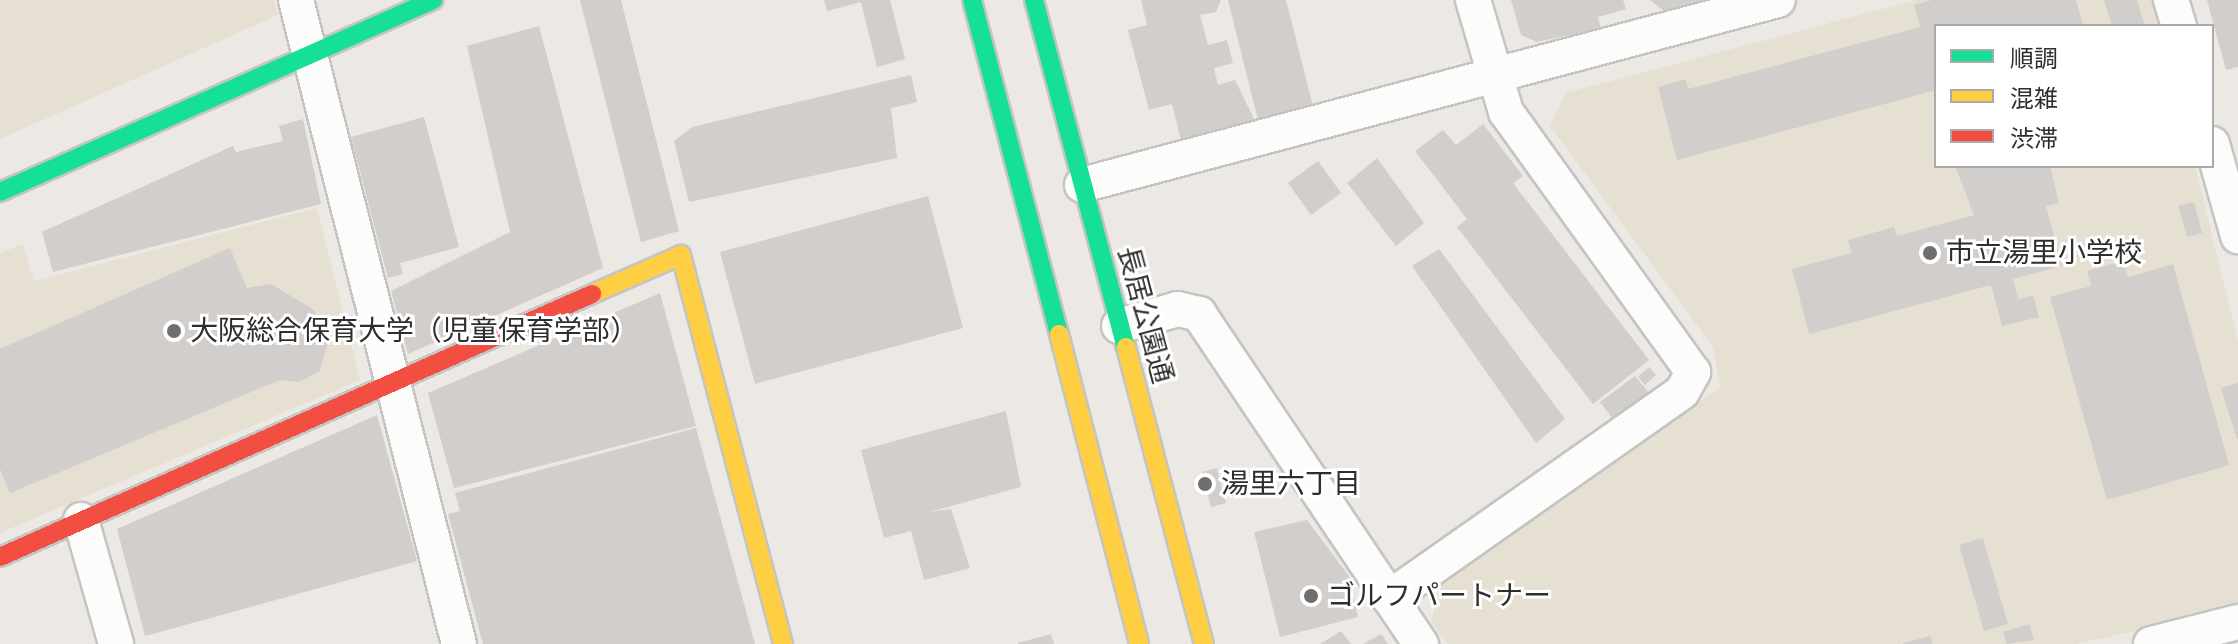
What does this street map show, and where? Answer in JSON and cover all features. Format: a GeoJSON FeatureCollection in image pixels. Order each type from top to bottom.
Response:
{"type":"FeatureCollection","features":[{"type":"Feature","properties":{"kind":"main road"},"geometry":{"type":"LineString","coordinates":[[0,192],[433,0]]}},
{"type":"Feature","properties":{"kind":"main road"},"geometry":{"type":"LineString","coordinates":[[972,0],[1139,644]]}},
{"type":"Feature","properties":{"kind":"main road","name":"長居公園通"},"geometry":{"type":"LineString","coordinates":[[1034,0],[1204,644]]}},
{"type":"Feature","properties":{"kind":"main road"},"geometry":{"type":"LineString","coordinates":[[0,557],[681,255],[783,644]]}},
{"type":"Feature","properties":{"kind":"street"},"geometry":{"type":"LineString","coordinates":[[296,0],[388,386],[459,644]]}},
{"type":"Feature","properties":{"kind":"street"},"geometry":{"type":"LineString","coordinates":[[1389,598],[1682,392],[1693,372],[1506,112],[1473,0]]}},
{"type":"Feature","properties":{"kind":"street"},"geometry":{"type":"LineString","coordinates":[[1082,185],[1778,0]]}},
{"type":"Feature","properties":{"kind":"street"},"geometry":{"type":"LineString","coordinates":[[2171,0],[2178,24]]}},
{"type":"Feature","properties":{"kind":"street"},"geometry":{"type":"LineString","coordinates":[[2214,151],[2238,236]]}},
{"type":"Feature","properties":{"kind":"street"},"geometry":{"type":"LineString","coordinates":[[1119,326],[1178,309],[1199,314],[1421,644]]}},
{"type":"Feature","properties":{"kind":"street"},"geometry":{"type":"LineString","coordinates":[[81,520],[116,644]]}},
{"type":"Feature","properties":{"kind":"street"},"geometry":{"type":"LineString","coordinates":[[2151,644],[2238,622]]}},
{"type":"Feature","properties":{"kind":"shaded area"},"geometry":{"type":"Polygon","coordinates":[[[0,0],[274,0],[278,15],[0,139],[0,0]]]}},
{"type":"Feature","properties":{"kind":"shaded area","name":"市立湯里小学校"},"geometry":{"type":"Polygon","coordinates":[[[1916,0],[2154,0],[2160,24],[1934,24],[1934,168],[2195,168],[2238,340],[2238,608],[2076,644],[1448,644],[1431,622],[1441,582],[1720,387],[1713,347],[1550,126],[1566,93],[1916,0]]]}},
{"type":"Feature","properties":{"kind":"shaded area","name":"大阪総合保育大学（児童保育学部）"},"geometry":{"type":"Polygon","coordinates":[[[317,208],[360,380],[0,533],[0,253],[23,244],[34,281],[317,208]]]}},
{"type":"Feature","properties":{"kind":"building"},"geometry":{"type":"Polygon","coordinates":[[[580,0],[621,0],[679,231],[641,242],[580,0]]]}},
{"type":"Feature","properties":{"kind":"building"},"geometry":{"type":"Polygon","coordinates":[[[824,0],[890,0],[905,59],[877,67],[861,2],[827,11],[824,0]]]}},
{"type":"Feature","properties":{"kind":"building"},"geometry":{"type":"Polygon","coordinates":[[[1141,0],[1221,0],[1216,12],[1200,15],[1208,45],[1227,40],[1233,63],[1214,68],[1218,85],[1235,80],[1255,121],[1181,140],[1172,104],[1149,110],[1128,30],[1147,25],[1141,0]]]}},
{"type":"Feature","properties":{"kind":"building"},"geometry":{"type":"Polygon","coordinates":[[[1228,0],[1286,0],[1313,106],[1258,120],[1228,0]]]}},
{"type":"Feature","properties":{"kind":"building"},"geometry":{"type":"Polygon","coordinates":[[[1511,0],[1623,0],[1626,9],[1598,17],[1601,28],[1537,42],[1521,35],[1511,0]]]}},
{"type":"Feature","properties":{"kind":"building"},"geometry":{"type":"Polygon","coordinates":[[[1650,0],[1700,0],[1700,1],[1664,11],[1650,0]]]}},
{"type":"Feature","properties":{"kind":"building"},"geometry":{"type":"Polygon","coordinates":[[[1932,0],[2076,0],[2082,24],[1934,24],[1934,91],[1677,160],[1658,87],[1686,79],[1688,89],[1920,27],[1914,5],[1932,0]]]}},
{"type":"Feature","properties":{"kind":"building"},"geometry":{"type":"Polygon","coordinates":[[[2104,0],[2137,0],[2144,24],[2111,24],[2104,0]]]}},
{"type":"Feature","properties":{"kind":"building"},"geometry":{"type":"Polygon","coordinates":[[[2207,0],[2238,0],[2238,67],[2226,70],[2207,0]]]}},
{"type":"Feature","properties":{"kind":"building"},"geometry":{"type":"Polygon","coordinates":[[[539,26],[603,268],[408,354],[391,291],[510,232],[467,46],[539,26]]]}},
{"type":"Feature","properties":{"kind":"building"},"geometry":{"type":"Polygon","coordinates":[[[911,75],[917,102],[891,108],[897,158],[689,202],[674,141],[692,127],[911,75]]]}},
{"type":"Feature","properties":{"kind":"building"},"geometry":{"type":"Polygon","coordinates":[[[424,117],[459,247],[400,263],[403,274],[388,278],[351,137],[424,117]]]}},
{"type":"Feature","properties":{"kind":"building"},"geometry":{"type":"Polygon","coordinates":[[[303,119],[321,204],[53,272],[42,232],[233,146],[236,152],[283,141],[279,126],[303,119]]]}},
{"type":"Feature","properties":{"kind":"building"},"geometry":{"type":"Polygon","coordinates":[[[1483,124],[1523,176],[1513,183],[1649,360],[1593,404],[1457,227],[1467,219],[1415,151],[1443,130],[1456,145],[1483,124]]]}},
{"type":"Feature","properties":{"kind":"building"},"geometry":{"type":"Polygon","coordinates":[[[1377,158],[1424,223],[1396,246],[1347,183],[1377,158]]]}},
{"type":"Feature","properties":{"kind":"building"},"geometry":{"type":"Polygon","coordinates":[[[1318,161],[1341,193],[1311,215],[1288,183],[1318,161]]]}},
{"type":"Feature","properties":{"kind":"building"},"geometry":{"type":"Polygon","coordinates":[[[1956,168],[2050,168],[2059,203],[2046,206],[2062,266],[2013,279],[2018,299],[2033,295],[2039,317],[2002,326],[1991,285],[1809,334],[1792,269],[1852,253],[1848,240],[1894,227],[1897,236],[1974,215],[1956,168]]]}},
{"type":"Feature","properties":{"kind":"building"},"geometry":{"type":"Polygon","coordinates":[[[928,196],[963,328],[755,384],[720,252],[928,196]]]}},
{"type":"Feature","properties":{"kind":"building"},"geometry":{"type":"Polygon","coordinates":[[[2194,202],[2202,233],[2187,237],[2178,206],[2194,202]]]}},
{"type":"Feature","properties":{"kind":"building"},"geometry":{"type":"Polygon","coordinates":[[[230,248],[247,288],[271,284],[314,310],[328,342],[320,371],[299,382],[280,380],[10,493],[0,469],[0,349],[230,248]]]}},
{"type":"Feature","properties":{"kind":"building"},"geometry":{"type":"Polygon","coordinates":[[[1439,249],[1565,419],[1536,443],[1412,266],[1439,249]]]}},
{"type":"Feature","properties":{"kind":"building"},"geometry":{"type":"Polygon","coordinates":[[[2123,261],[2128,277],[2173,264],[2229,465],[2107,500],[2050,297],[2091,286],[2087,271],[2123,261]]]}},
{"type":"Feature","properties":{"kind":"building"},"geometry":{"type":"Polygon","coordinates":[[[660,293],[696,426],[454,488],[428,393],[660,293]]]}},
{"type":"Feature","properties":{"kind":"building"},"geometry":{"type":"Polygon","coordinates":[[[1649,367],[1656,375],[1645,385],[1638,377],[1649,367]]]}},
{"type":"Feature","properties":{"kind":"building"},"geometry":{"type":"Polygon","coordinates":[[[1635,376],[1649,393],[1613,419],[1600,402],[1635,376]]]}},
{"type":"Feature","properties":{"kind":"building"},"geometry":{"type":"Polygon","coordinates":[[[2238,383],[2238,439],[2237,439],[2221,388],[2238,383]]]}},
{"type":"Feature","properties":{"kind":"building"},"geometry":{"type":"Polygon","coordinates":[[[1006,411],[1021,487],[929,512],[951,509],[970,568],[924,580],[911,531],[884,538],[861,450],[1006,411]]]}},
{"type":"Feature","properties":{"kind":"building"},"geometry":{"type":"Polygon","coordinates":[[[377,415],[417,561],[145,636],[117,529],[377,415]]]}},
{"type":"Feature","properties":{"kind":"building"},"geometry":{"type":"Polygon","coordinates":[[[696,428],[755,644],[483,644],[448,514],[460,511],[455,493],[696,428]]]}},
{"type":"Feature","properties":{"kind":"building"},"geometry":{"type":"Polygon","coordinates":[[[1217,468],[1226,503],[1211,507],[1202,472],[1217,468]]]}},
{"type":"Feature","properties":{"kind":"building","name":"ゴルフパートナー"},"geometry":{"type":"Polygon","coordinates":[[[1307,520],[1348,575],[1358,617],[1280,637],[1254,532],[1307,520]]]}},
{"type":"Feature","properties":{"kind":"building"},"geometry":{"type":"Polygon","coordinates":[[[1983,538],[2008,624],[1984,631],[1959,545],[1983,538]]]}},
{"type":"Feature","properties":{"kind":"building"},"geometry":{"type":"Polygon","coordinates":[[[2029,624],[2034,640],[2007,644],[2003,632],[2029,624]]]}},
{"type":"Feature","properties":{"kind":"building"},"geometry":{"type":"Polygon","coordinates":[[[1341,631],[1351,644],[1320,644],[1341,631]]]}},
{"type":"Feature","properties":{"kind":"building"},"geometry":{"type":"Polygon","coordinates":[[[1051,634],[1054,644],[1018,644],[1018,643],[1051,634]]]}},
{"type":"Feature","properties":{"kind":"building"},"geometry":{"type":"Polygon","coordinates":[[[1381,634],[1388,644],[1363,644],[1381,634]]]}},
{"type":"Feature","properties":{"kind":"building"},"geometry":{"type":"Polygon","coordinates":[[[1931,636],[1932,644],[1903,644],[1903,643],[1931,636]]]}},
{"type":"Feature","properties":{"kind":"traffic: fast"},"geometry":{"type":"LineString","coordinates":[[0,192],[433,0]]}},
{"type":"Feature","properties":{"kind":"traffic: fast"},"geometry":{"type":"LineString","coordinates":[[972,0],[1059,334]]}},
{"type":"Feature","properties":{"kind":"traffic: fast"},"geometry":{"type":"LineString","coordinates":[[1034,0],[1126,347]]}},
{"type":"Feature","properties":{"kind":"traffic: slow"},"geometry":{"type":"LineString","coordinates":[[592,294],[681,255],[783,644]]}},
{"type":"Feature","properties":{"kind":"traffic: slow"},"geometry":{"type":"LineString","coordinates":[[1059,334],[1139,644]]}},
{"type":"Feature","properties":{"kind":"traffic: slow"},"geometry":{"type":"LineString","coordinates":[[1126,347],[1204,644]]}},
{"type":"Feature","properties":{"kind":"traffic: jam"},"geometry":{"type":"LineString","coordinates":[[0,557],[592,294]]}},
{"type":"Feature","properties":{"kind":"place","name":"市立湯里小学校"},"geometry":{"type":"Point","coordinates":[1930,253]}},
{"type":"Feature","properties":{"kind":"place","name":"大阪総合保育大学（児童保育学部）"},"geometry":{"type":"Point","coordinates":[174,331]}},
{"type":"Feature","properties":{"kind":"place","name":"湯里六丁目"},"geometry":{"type":"Point","coordinates":[1205,484]}},
{"type":"Feature","properties":{"kind":"place","name":"ゴルフパートナー"},"geometry":{"type":"Point","coordinates":[1311,596]}}]}
